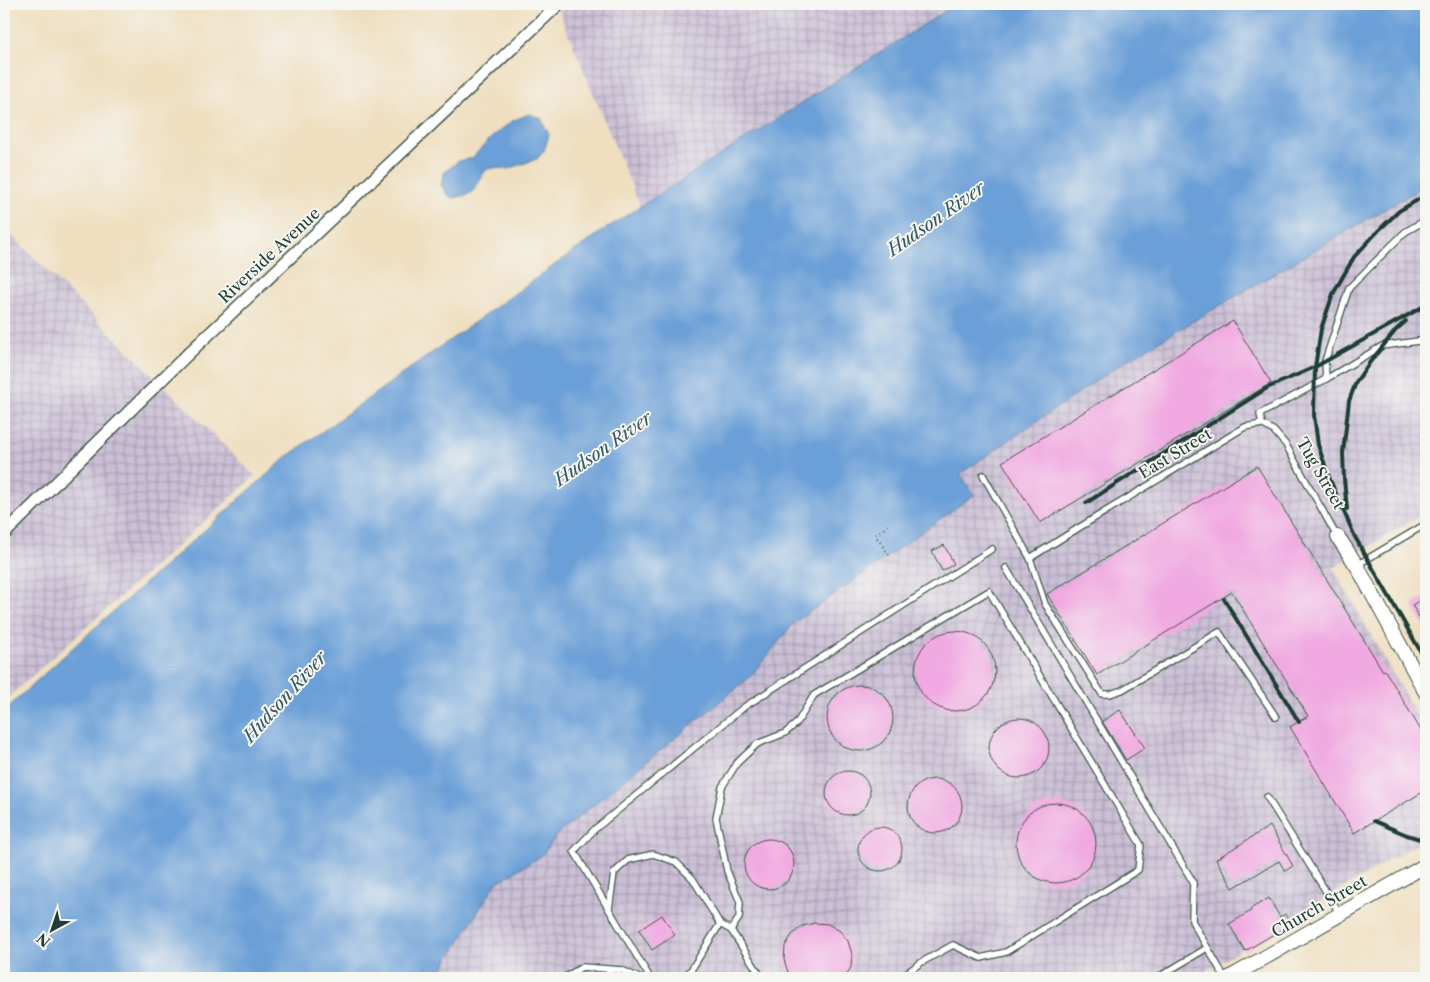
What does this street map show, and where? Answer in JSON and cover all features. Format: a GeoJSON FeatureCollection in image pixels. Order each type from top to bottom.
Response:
{"type":"FeatureCollection","features":[{"type":"Feature","properties":{"kind":"street","name":"Riverside Avenue"},"geometry":{"type":"LineString","coordinates":[[4,534],[183,358],[559,4]]}},
{"type":"Feature","properties":{"kind":"street","name":"Tug Street"},"geometry":{"type":"LineString","coordinates":[[1337,535],[1357,566],[1426,693]]}},
{"type":"Feature","properties":{"kind":"street","name":"Church Street"},"geometry":{"type":"LineString","coordinates":[[1229,978],[1426,865]]}},
{"type":"Feature","properties":{"kind":"lane"},"geometry":{"type":"LineString","coordinates":[[1326,379],[1325,361],[1349,288],[1405,232],[1426,220]]}},
{"type":"Feature","properties":{"kind":"lane"},"geometry":{"type":"LineString","coordinates":[[1262,424],[1260,414],[1326,379],[1382,346],[1426,340]]}},
{"type":"Feature","properties":{"kind":"lane","name":"Tug Street"},"geometry":{"type":"LineString","coordinates":[[1262,424],[1274,431],[1286,445],[1337,535]]}},
{"type":"Feature","properties":{"kind":"lane","name":"East Street"},"geometry":{"type":"LineString","coordinates":[[1030,558],[1245,427],[1262,424]]}},
{"type":"Feature","properties":{"kind":"lane"},"geometry":{"type":"LineString","coordinates":[[983,475],[1030,558],[1045,604],[1102,694],[1110,694],[1122,690],[1219,632],[1276,717]]}},
{"type":"Feature","properties":{"kind":"lane"},"geometry":{"type":"LineString","coordinates":[[1357,566],[1426,524]]}},
{"type":"Feature","properties":{"kind":"lane"},"geometry":{"type":"LineString","coordinates":[[650,978],[574,851],[595,829],[744,707],[992,549]]}},
{"type":"Feature","properties":{"kind":"lane"},"geometry":{"type":"LineString","coordinates":[[1006,568],[1193,882],[1192,921],[1225,978]]}},
{"type":"Feature","properties":{"kind":"lane"},"geometry":{"type":"LineString","coordinates":[[731,930],[739,918],[740,902],[727,871],[716,818],[722,788],[737,763],[757,744],[785,733],[797,723],[814,695],[989,591],[1142,844],[1138,870],[1006,952],[981,958],[953,944],[898,978]]}},
{"type":"Feature","properties":{"kind":"lane"},"geometry":{"type":"LineString","coordinates":[[1267,797],[1340,914]]}},
{"type":"Feature","properties":{"kind":"lane"},"geometry":{"type":"LineString","coordinates":[[609,909],[614,873],[628,860],[654,854],[676,862],[693,879],[720,924],[731,930],[762,978]]}},
{"type":"Feature","properties":{"kind":"lane"},"geometry":{"type":"LineString","coordinates":[[683,978],[691,970],[720,924]]}},
{"type":"Feature","properties":{"kind":"lane"},"geometry":{"type":"LineString","coordinates":[[1157,978],[1207,948]]}},
{"type":"Feature","properties":{"kind":"lane"},"geometry":{"type":"LineString","coordinates":[[564,978],[582,967],[622,970],[639,978]]}},
{"type":"Feature","properties":{"kind":"path"},"geometry":{"type":"LineString","coordinates":[[889,525],[875,535],[889,556]]}},
{"type":"Feature","properties":{"kind":"shaded area"},"geometry":{"type":"Polygon","coordinates":[[[556,4],[956,4],[640,206],[556,4]]]}},
{"type":"Feature","properties":{"kind":"shaded area"},"geometry":{"type":"Polygon","coordinates":[[[1426,185],[1426,512],[1333,568],[1426,732],[1426,838],[1194,978],[418,978],[425,967],[439,974],[496,883],[541,856],[559,833],[750,677],[794,623],[973,495],[960,474],[1122,363],[1426,185]]]}},
{"type":"Feature","properties":{"kind":"shaded area"},"geometry":{"type":"Polygon","coordinates":[[[4,228],[255,476],[4,701],[4,228]]]}},
{"type":"Feature","properties":{"kind":"water","name":"Hudson River"},"geometry":{"type":"Polygon","coordinates":[[[956,4],[1426,4],[1426,185],[1122,363],[960,474],[974,495],[794,623],[750,677],[559,833],[541,856],[496,883],[439,974],[425,967],[418,978],[4,978],[4,711],[289,455],[605,229],[956,4]]]}},
{"type":"Feature","properties":{"kind":"water"},"geometry":{"type":"Polygon","coordinates":[[[529,114],[541,118],[549,135],[544,151],[537,159],[508,169],[487,169],[475,189],[468,194],[452,198],[446,193],[441,184],[444,173],[458,161],[472,158],[492,137],[512,121],[529,114]]]}},
{"type":"Feature","properties":{"kind":"building"},"geometry":{"type":"Polygon","coordinates":[[[1233,321],[1271,383],[1040,523],[1002,462],[1233,321]]]}},
{"type":"Feature","properties":{"kind":"building"},"geometry":{"type":"Polygon","coordinates":[[[1257,466],[1426,739],[1426,790],[1354,833],[1290,727],[1308,716],[1232,592],[1097,675],[1047,594],[1257,466]]]}},
{"type":"Feature","properties":{"kind":"building"},"geometry":{"type":"Polygon","coordinates":[[[944,545],[954,564],[942,571],[932,551],[944,545]]]}},
{"type":"Feature","properties":{"kind":"building"},"geometry":{"type":"Polygon","coordinates":[[[1426,597],[1426,629],[1412,605],[1426,597]]]}},
{"type":"Feature","properties":{"kind":"building"},"geometry":{"type":"Polygon","coordinates":[[[947,631],[963,631],[984,642],[995,663],[995,679],[984,700],[963,711],[947,711],[933,705],[921,693],[915,679],[915,663],[921,649],[933,637],[947,631]]]}},
{"type":"Feature","properties":{"kind":"building"},"geometry":{"type":"Polygon","coordinates":[[[860,685],[872,688],[883,695],[890,706],[893,718],[890,730],[883,741],[872,748],[860,751],[848,748],[837,741],[830,730],[827,718],[830,706],[837,695],[848,688],[860,685]]]}},
{"type":"Feature","properties":{"kind":"building"},"geometry":{"type":"Polygon","coordinates":[[[1120,710],[1145,748],[1126,760],[1102,721],[1120,710]]]}},
{"type":"Feature","properties":{"kind":"building"},"geometry":{"type":"Polygon","coordinates":[[[1019,718],[1036,723],[1044,731],[1049,748],[1044,765],[1036,773],[1019,778],[1002,773],[994,765],[989,748],[994,731],[1002,723],[1019,718]]]}},
{"type":"Feature","properties":{"kind":"building"},"geometry":{"type":"Polygon","coordinates":[[[844,771],[852,771],[864,777],[870,793],[864,809],[852,815],[844,815],[832,809],[826,797],[826,789],[832,777],[844,771]]]}},
{"type":"Feature","properties":{"kind":"building"},"geometry":{"type":"Polygon","coordinates":[[[930,779],[940,779],[954,787],[960,796],[962,806],[960,816],[954,825],[940,833],[930,833],[920,828],[913,821],[908,811],[908,801],[913,791],[920,784],[930,779]]]}},
{"type":"Feature","properties":{"kind":"building"},"geometry":{"type":"Polygon","coordinates":[[[1056,803],[1071,806],[1084,815],[1093,828],[1096,843],[1093,858],[1084,871],[1071,880],[1056,883],[1041,880],[1028,871],[1019,858],[1016,843],[1019,828],[1028,815],[1041,806],[1056,803]]]}},
{"type":"Feature","properties":{"kind":"building"},"geometry":{"type":"Polygon","coordinates":[[[1270,826],[1293,866],[1285,871],[1279,861],[1233,888],[1216,859],[1270,826]]]}},
{"type":"Feature","properties":{"kind":"building"},"geometry":{"type":"Polygon","coordinates":[[[876,827],[884,827],[896,833],[902,849],[896,865],[884,871],[876,871],[864,865],[858,853],[858,845],[864,833],[876,827]]]}},
{"type":"Feature","properties":{"kind":"building"},"geometry":{"type":"Polygon","coordinates":[[[764,839],[774,839],[787,846],[794,859],[794,869],[787,882],[774,889],[764,889],[755,885],[748,878],[744,869],[744,859],[748,850],[755,843],[764,839]]]}},
{"type":"Feature","properties":{"kind":"building"},"geometry":{"type":"Polygon","coordinates":[[[1269,898],[1280,917],[1285,914],[1291,924],[1245,951],[1229,924],[1269,898]]]}},
{"type":"Feature","properties":{"kind":"building"},"geometry":{"type":"Polygon","coordinates":[[[662,915],[675,935],[652,950],[639,930],[662,915]]]}},
{"type":"Feature","properties":{"kind":"building"},"geometry":{"type":"Polygon","coordinates":[[[815,923],[828,924],[840,931],[848,941],[852,954],[851,967],[845,978],[792,978],[788,972],[784,960],[785,946],[792,935],[802,926],[815,923]]]}},
{"type":"Feature","properties":{"kind":"railway"},"geometry":{"type":"LineString","coordinates":[[1426,195],[1399,211],[1380,229],[1354,257],[1333,294],[1321,329],[1315,367],[1314,415],[1318,445],[1330,480],[1355,537],[1426,661]]}},
{"type":"Feature","properties":{"kind":"railway"},"geometry":{"type":"LineString","coordinates":[[1086,503],[1267,388],[1315,367],[1426,305]]}},
{"type":"Feature","properties":{"kind":"railway"},"geometry":{"type":"LineString","coordinates":[[1347,509],[1343,453],[1349,401],[1356,382],[1370,362],[1396,330],[1406,321]]}},
{"type":"Feature","properties":{"kind":"railway"},"geometry":{"type":"LineString","coordinates":[[1224,599],[1299,722]]}},
{"type":"Feature","properties":{"kind":"railway"},"geometry":{"type":"LineString","coordinates":[[1374,821],[1426,841]]}}]}
